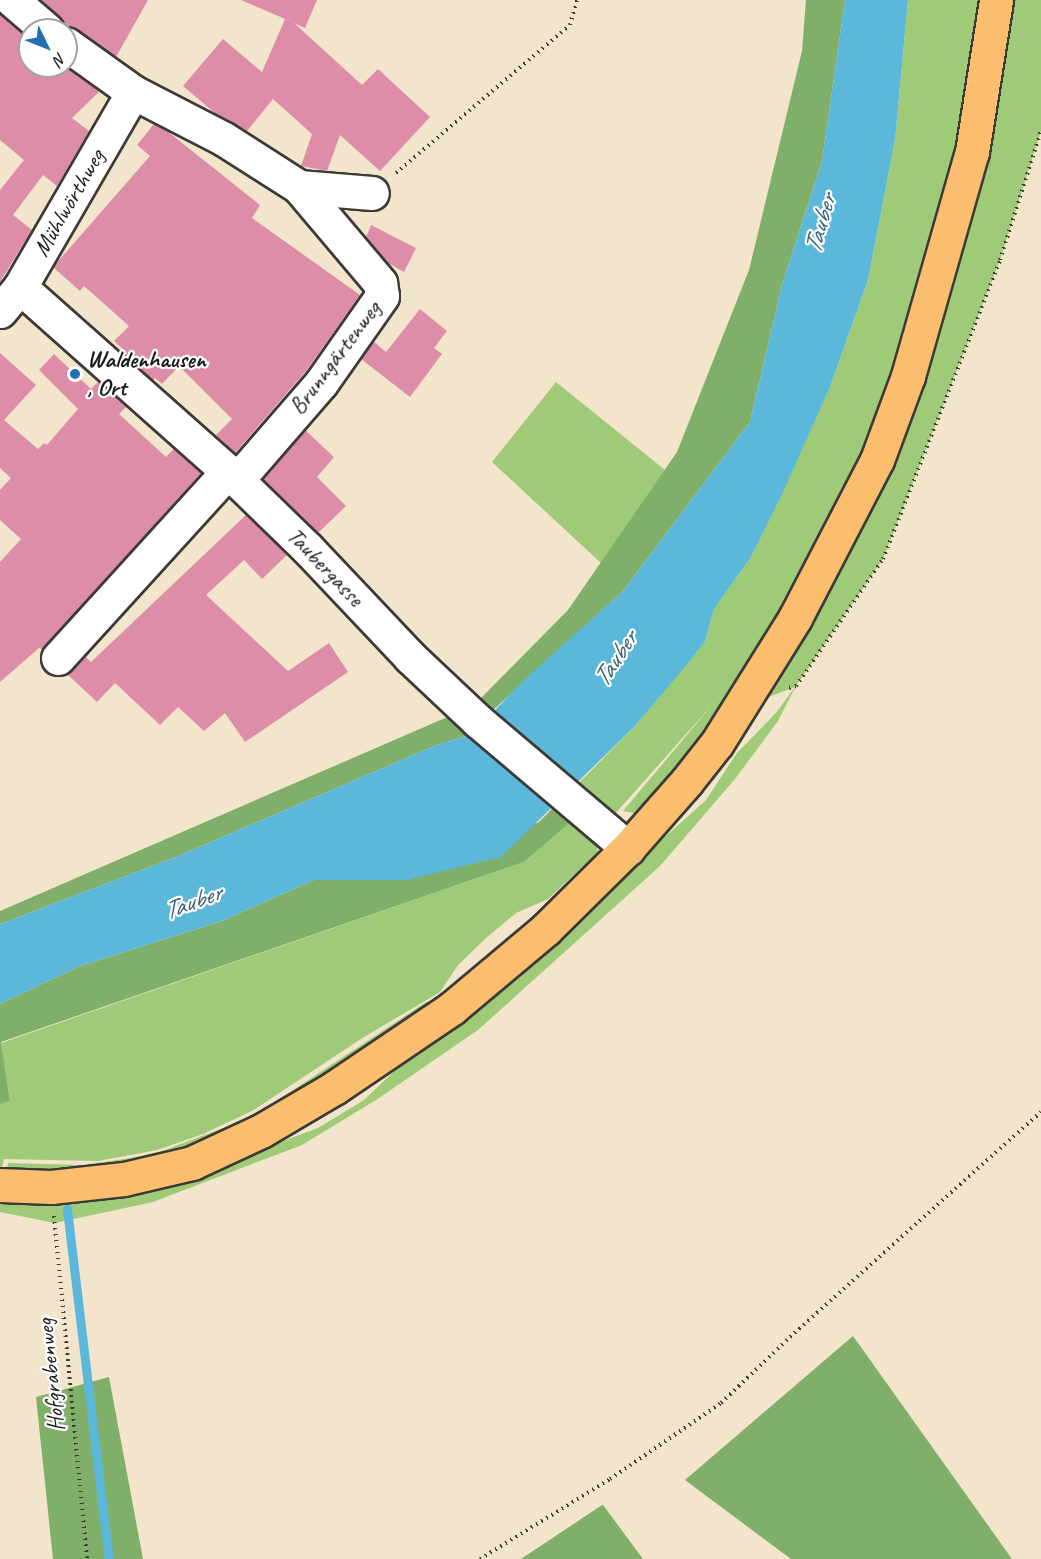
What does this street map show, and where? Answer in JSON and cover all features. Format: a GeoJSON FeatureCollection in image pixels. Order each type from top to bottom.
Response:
{"type":"FeatureCollection","features":[{"type":"Feature","properties":{"kind":"main road"},"geometry":{"type":"LineString","coordinates":[[0,1185],[51,1187],[124,1179],[192,1163],[261,1131],[297,1110],[334,1088],[452,1008],[545,930],[628,848],[687,781],[717,743],[795,618],[877,460],[908,376],[972,152],[996,0]]}},
{"type":"Feature","properties":{"kind":"street"},"geometry":{"type":"LineString","coordinates":[[12,0],[33,18]]}},
{"type":"Feature","properties":{"kind":"street","name":"Brunngärtenweg"},"geometry":{"type":"LineString","coordinates":[[58,658],[321,383],[382,296],[380,283],[299,187],[224,139],[133,92],[78,53]]}},
{"type":"Feature","properties":{"kind":"street","name":"Mühlwörthweg"},"geometry":{"type":"LineString","coordinates":[[10,299],[133,92]]}},
{"type":"Feature","properties":{"kind":"street"},"geometry":{"type":"LineString","coordinates":[[299,187],[372,193]]}},
{"type":"Feature","properties":{"kind":"street","name":"Taubergasse"},"geometry":{"type":"LineString","coordinates":[[10,299],[232,476],[308,549],[410,657],[478,721],[628,848]]}},
{"type":"Feature","properties":{"kind":"path"},"geometry":{"type":"LineString","coordinates":[[372,193],[570,25],[576,0]]}},
{"type":"Feature","properties":{"kind":"path"},"geometry":{"type":"LineString","coordinates":[[480,1559],[610,1479],[721,1403],[790,1337],[1041,1112]]}},
{"type":"Feature","properties":{"kind":"path","name":"Hofgrabenweg"},"geometry":{"type":"LineString","coordinates":[[51,1187],[87,1559]]}},
{"type":"Feature","properties":{"kind":"green space"},"geometry":{"type":"Polygon","coordinates":[[[806,0],[845,0],[822,161],[782,285],[750,422],[623,591],[491,712],[478,701],[568,610],[677,452],[749,270],[802,51],[806,0]]]}},
{"type":"Feature","properties":{"kind":"green space"},"geometry":{"type":"Polygon","coordinates":[[[908,0],[1041,0],[1041,131],[1000,260],[883,559],[796,686],[778,721],[735,779],[660,866],[478,1030],[376,1100],[302,1145],[153,1202],[55,1223],[0,1212],[0,1205],[256,1151],[318,1128],[364,1100],[409,1057],[550,948],[587,914],[647,853],[706,800],[737,753],[776,713],[795,687],[740,708],[639,814],[623,811],[712,705],[614,815],[578,784],[634,727],[705,642],[714,609],[751,557],[830,387],[868,280],[895,140],[908,0]]]}},
{"type":"Feature","properties":{"kind":"green space"},"geometry":{"type":"Polygon","coordinates":[[[556,382],[665,470],[601,563],[492,462],[556,382]]]}},
{"type":"Feature","properties":{"kind":"green space"},"geometry":{"type":"Polygon","coordinates":[[[452,715],[472,734],[434,746],[176,857],[0,924],[0,911],[452,715]]]}},
{"type":"Feature","properties":{"kind":"green space"},"geometry":{"type":"Polygon","coordinates":[[[557,804],[574,819],[524,862],[1,1042],[10,1101],[0,1104],[0,1004],[80,966],[222,921],[314,880],[407,880],[539,822],[557,804]]]}},
{"type":"Feature","properties":{"kind":"green space"},"geometry":{"type":"Polygon","coordinates":[[[574,819],[595,837],[598,852],[548,899],[516,913],[486,938],[458,965],[440,992],[364,1037],[252,1111],[203,1134],[157,1150],[98,1161],[4,1159],[0,1177],[0,1104],[10,1101],[1,1043],[524,862],[574,819]]]}},
{"type":"Feature","properties":{"kind":"green space"},"geometry":{"type":"Polygon","coordinates":[[[426,1002],[429,1003],[324,1075],[224,1134],[178,1151],[132,1163],[44,1172],[7,1169],[8,1163],[83,1165],[131,1158],[162,1151],[226,1127],[266,1108],[426,1002]]]}},
{"type":"Feature","properties":{"kind":"green space"},"geometry":{"type":"Polygon","coordinates":[[[853,1336],[1012,1559],[791,1559],[685,1480],[853,1336]]]}},
{"type":"Feature","properties":{"kind":"green space"},"geometry":{"type":"Polygon","coordinates":[[[109,1377],[143,1559],[53,1559],[36,1397],[109,1377]]]}},
{"type":"Feature","properties":{"kind":"green space"},"geometry":{"type":"Polygon","coordinates":[[[602,1505],[643,1559],[521,1559],[602,1505]]]}},
{"type":"Feature","properties":{"kind":"water","name":"Tauber"},"geometry":{"type":"Polygon","coordinates":[[[845,0],[908,0],[895,140],[868,280],[830,387],[783,492],[751,557],[714,609],[705,642],[674,680],[634,727],[501,857],[407,880],[314,880],[222,921],[80,966],[0,1004],[0,924],[176,857],[434,746],[472,734],[524,680],[623,591],[750,422],[782,285],[822,161],[845,0]]]}},
{"type":"Feature","properties":{"kind":"building"},"geometry":{"type":"Polygon","coordinates":[[[41,0],[148,0],[116,57],[78,30],[78,18],[60,18],[41,0]]]}},
{"type":"Feature","properties":{"kind":"building"},"geometry":{"type":"Polygon","coordinates":[[[241,0],[317,0],[305,28],[294,23],[362,85],[378,69],[430,117],[380,171],[340,135],[327,171],[301,166],[312,134],[273,99],[247,131],[216,114],[183,86],[223,39],[262,72],[285,19],[241,0]]]}},
{"type":"Feature","properties":{"kind":"building"},"geometry":{"type":"Polygon","coordinates":[[[0,14],[18,30],[18,78],[78,78],[78,75],[100,91],[72,118],[89,131],[57,186],[43,175],[13,215],[32,230],[0,282],[0,190],[24,160],[0,140],[0,14]]]}},
{"type":"Feature","properties":{"kind":"building"},"geometry":{"type":"Polygon","coordinates":[[[154,124],[167,131],[260,205],[252,218],[360,295],[306,371],[235,453],[216,435],[232,419],[179,366],[162,384],[155,378],[153,380],[125,355],[127,353],[114,341],[129,326],[84,286],[80,291],[53,267],[150,156],[137,145],[154,124]]]}},
{"type":"Feature","properties":{"kind":"building"},"geometry":{"type":"Polygon","coordinates":[[[371,225],[416,248],[404,272],[388,263],[366,237],[371,225]]]}},
{"type":"Feature","properties":{"kind":"building"},"geometry":{"type":"Polygon","coordinates":[[[420,309],[447,331],[434,348],[442,354],[410,397],[361,359],[373,341],[386,352],[420,309]]]}},
{"type":"Feature","properties":{"kind":"building"},"geometry":{"type":"Polygon","coordinates":[[[0,353],[36,385],[4,420],[38,449],[44,443],[47,445],[78,409],[39,370],[54,354],[91,389],[98,382],[126,407],[119,414],[166,457],[174,449],[201,473],[42,650],[39,648],[0,682],[0,562],[21,539],[0,520],[0,490],[11,478],[0,468],[0,353]]]}},
{"type":"Feature","properties":{"kind":"building"},"geometry":{"type":"Polygon","coordinates":[[[305,430],[334,457],[317,477],[346,506],[318,533],[263,479],[305,430]]]}},
{"type":"Feature","properties":{"kind":"building"},"geometry":{"type":"Polygon","coordinates":[[[246,515],[287,555],[262,579],[244,560],[206,595],[288,671],[329,643],[348,672],[245,742],[225,713],[204,731],[178,707],[160,725],[115,683],[97,702],[67,674],[85,656],[91,662],[246,515]]]}},
{"type":"Feature","properties":{"kind":"waterway"},"geometry":{"type":"LineString","coordinates":[[67,1209],[109,1559]]}},
{"type":"Feature","properties":{"kind":"place","name":"Waldenhausen , Ort"},"geometry":{"type":"Point","coordinates":[75,374]}}]}
